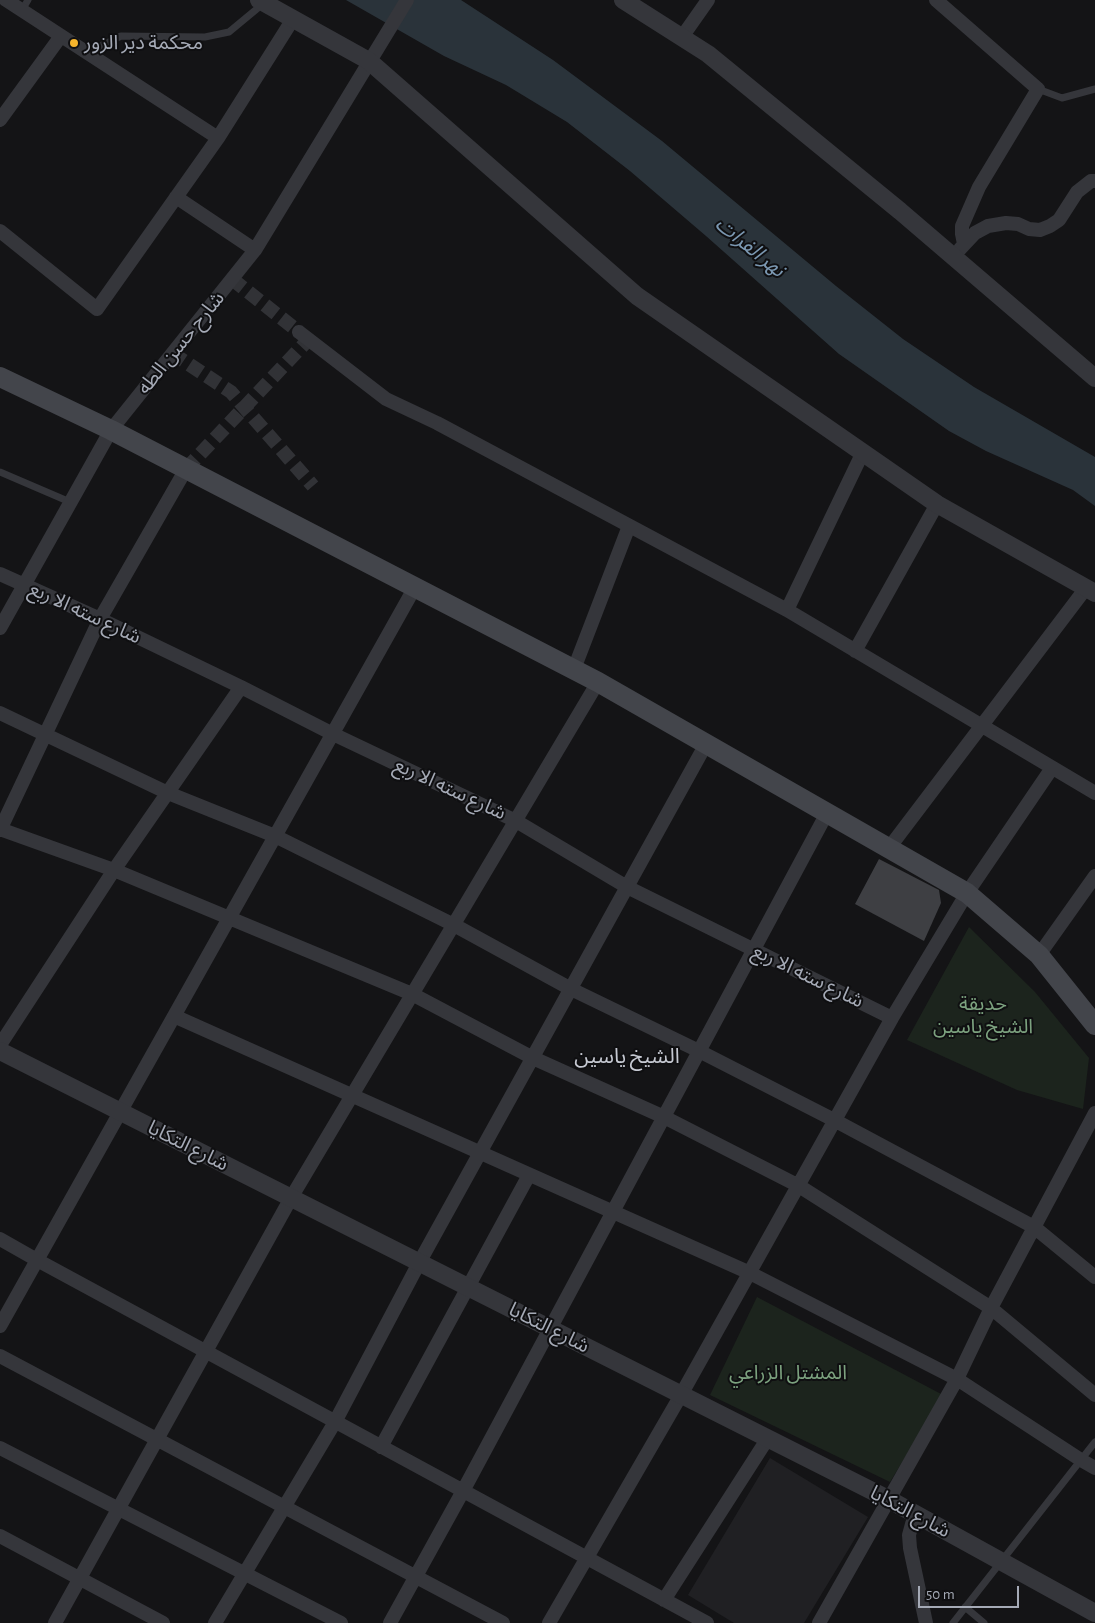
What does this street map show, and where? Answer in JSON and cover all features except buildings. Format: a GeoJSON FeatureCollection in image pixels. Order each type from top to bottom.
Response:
{"type":"FeatureCollection","features":[{"type":"Feature","properties":{"kind":"main road"},"geometry":{"type":"LineString","coordinates":[[0,378],[111,430],[574,669],[967,893],[1038,955],[1095,1025]]}},
{"type":"Feature","properties":{"kind":"street"},"geometry":{"type":"LineString","coordinates":[[6,0],[25,5],[61,36],[218,138]]}},
{"type":"Feature","properties":{"kind":"street","name":"شارح حسن الطه"},"geometry":{"type":"LineString","coordinates":[[0,628],[111,430],[255,250],[407,0]]}},
{"type":"Feature","properties":{"kind":"street"},"geometry":{"type":"LineString","coordinates":[[623,0],[716,60],[959,251],[1095,378]]}},
{"type":"Feature","properties":{"kind":"street"},"geometry":{"type":"LineString","coordinates":[[682,37],[708,0]]}},
{"type":"Feature","properties":{"kind":"street"},"geometry":{"type":"LineString","coordinates":[[936,0],[1038,89],[979,187],[962,226],[959,251]]}},
{"type":"Feature","properties":{"kind":"street"},"geometry":{"type":"LineString","coordinates":[[261,2],[369,62],[637,296],[937,504],[1091,591],[981,726],[889,848]]}},
{"type":"Feature","properties":{"kind":"street"},"geometry":{"type":"LineString","coordinates":[[0,231],[97,309],[218,138],[293,19]]}},
{"type":"Feature","properties":{"kind":"street"},"geometry":{"type":"LineString","coordinates":[[0,120],[61,36]]}},
{"type":"Feature","properties":{"kind":"street"},"geometry":{"type":"LineString","coordinates":[[959,251],[975,233],[988,226],[1006,223],[1040,230],[1050,226],[1059,220],[1077,192],[1095,180]]}},
{"type":"Feature","properties":{"kind":"street"},"geometry":{"type":"LineString","coordinates":[[176,197],[255,250]]}},
{"type":"Feature","properties":{"kind":"street"},"geometry":{"type":"LineString","coordinates":[[300,332],[386,399],[437,423],[786,610],[1095,793]]}},
{"type":"Feature","properties":{"kind":"street"},"geometry":{"type":"LineString","coordinates":[[786,610],[863,452]]}},
{"type":"Feature","properties":{"kind":"street"},"geometry":{"type":"LineString","coordinates":[[186,469],[100,619],[0,829],[114,870],[412,994],[532,1058],[664,1117],[799,1186],[990,1308],[1095,1395]]}},
{"type":"Feature","properties":{"kind":"street"},"geometry":{"type":"LineString","coordinates":[[855,651],[937,504]]}},
{"type":"Feature","properties":{"kind":"street"},"geometry":{"type":"LineString","coordinates":[[574,669],[629,526]]}},
{"type":"Feature","properties":{"kind":"street","name":"شارع سته الا ربع"},"geometry":{"type":"LineString","coordinates":[[0,574],[100,619],[333,734],[516,820],[627,887],[892,1018]]}},
{"type":"Feature","properties":{"kind":"street"},"geometry":{"type":"LineString","coordinates":[[0,1326],[415,587]]}},
{"type":"Feature","properties":{"kind":"street"},"geometry":{"type":"LineString","coordinates":[[55,1623],[291,1198],[598,682]]}},
{"type":"Feature","properties":{"kind":"street"},"geometry":{"type":"LineString","coordinates":[[0,1044],[114,870],[241,687]]}},
{"type":"Feature","properties":{"kind":"street"},"geometry":{"type":"LineString","coordinates":[[0,713],[168,793],[275,836],[454,925],[571,990],[699,1051],[834,1120],[1034,1227],[1095,1277]]}},
{"type":"Feature","properties":{"kind":"street"},"geometry":{"type":"LineString","coordinates":[[215,1623],[335,1422],[419,1263],[706,744]]}},
{"type":"Feature","properties":{"kind":"street"},"geometry":{"type":"LineString","coordinates":[[549,1623],[681,1395],[892,1018],[967,893],[1052,768]]}},
{"type":"Feature","properties":{"kind":"street"},"geometry":{"type":"LineString","coordinates":[[390,1623],[463,1491],[827,813]]}},
{"type":"Feature","properties":{"kind":"street"},"geometry":{"type":"LineString","coordinates":[[1038,955],[1095,876]]}},
{"type":"Feature","properties":{"kind":"street"},"geometry":{"type":"LineString","coordinates":[[174,1016],[750,1273],[957,1379],[1095,1468]]}},
{"type":"Feature","properties":{"kind":"street","name":"شارع التكايا"},"geometry":{"type":"LineString","coordinates":[[0,1051],[888,1499],[1095,1612]]}},
{"type":"Feature","properties":{"kind":"street"},"geometry":{"type":"LineString","coordinates":[[819,1623],[957,1379],[990,1308],[1095,1113]]}},
{"type":"Feature","properties":{"kind":"street"},"geometry":{"type":"LineString","coordinates":[[381,1447],[529,1175]]}},
{"type":"Feature","properties":{"kind":"street"},"geometry":{"type":"LineString","coordinates":[[0,1239],[707,1623]]}},
{"type":"Feature","properties":{"kind":"street"},"geometry":{"type":"LineString","coordinates":[[0,1356],[503,1623]]}},
{"type":"Feature","properties":{"kind":"street"},"geometry":{"type":"LineString","coordinates":[[664,1600],[768,1438]]}},
{"type":"Feature","properties":{"kind":"street"},"geometry":{"type":"LineString","coordinates":[[0,1448],[341,1623]]}},
{"type":"Feature","properties":{"kind":"street"},"geometry":{"type":"LineString","coordinates":[[917,1515],[909,1535],[910,1548],[926,1623]]}},
{"type":"Feature","properties":{"kind":"street"},"geometry":{"type":"LineString","coordinates":[[0,1536],[163,1623]]}},
{"type":"Feature","properties":{"kind":"lane"},"geometry":{"type":"LineString","coordinates":[[87,53],[121,36],[205,37],[229,32],[261,2]]}},
{"type":"Feature","properties":{"kind":"lane"},"geometry":{"type":"LineString","coordinates":[[1038,89],[1062,98],[1095,89]]}},
{"type":"Feature","properties":{"kind":"lane"},"geometry":{"type":"LineString","coordinates":[[0,472],[70,502]]}},
{"type":"Feature","properties":{"kind":"lane"},"geometry":{"type":"LineString","coordinates":[[953,1623],[1095,1442]]}},
{"type":"Feature","properties":{"kind":"lane"},"geometry":{"type":"LineString","coordinates":[[965,1607],[984,1623]]}},
{"type":"Feature","properties":{"kind":"shaded area"},"geometry":{"type":"Polygon","coordinates":[[[770,1458],[868,1517],[804,1623],[734,1623],[688,1595],[770,1458]]]}},
{"type":"Feature","properties":{"kind":"green space","name":"حديقة الشيخ ياسين"},"geometry":{"type":"Polygon","coordinates":[[[969,927],[1035,992],[1089,1058],[1083,1109],[1017,1090],[907,1040],[969,927]]]}},
{"type":"Feature","properties":{"kind":"green space","name":"المشتل الزراعي"},"geometry":{"type":"Polygon","coordinates":[[[757,1297],[943,1395],[890,1482],[710,1395],[757,1297]]]}},
{"type":"Feature","properties":{"kind":"water","name":"نهر الفرات"},"geometry":{"type":"Polygon","coordinates":[[[346,0],[461,0],[553,60],[662,141],[836,286],[903,339],[974,387],[1095,457],[1095,506],[1073,490],[986,451],[949,431],[839,354],[630,171],[567,122],[506,85],[444,56],[346,0]]]}},
{"type":"Feature","properties":{"kind":"tunnel"},"geometry":{"type":"LineString","coordinates":[[232,279],[299,332]]}},
{"type":"Feature","properties":{"kind":"tunnel"},"geometry":{"type":"LineString","coordinates":[[186,469],[309,339]]}},
{"type":"Feature","properties":{"kind":"tunnel"},"geometry":{"type":"LineString","coordinates":[[172,353],[231,392],[313,486]]}},
{"type":"Feature","properties":{"kind":"place","name":"محكمة دير الزور"},"geometry":{"type":"Point","coordinates":[74,43]}},
{"type":"Feature","properties":{"kind":"district","name":"الشيخ ياسين"},"geometry":{"type":"Point","coordinates":[627,1057]}}]}
